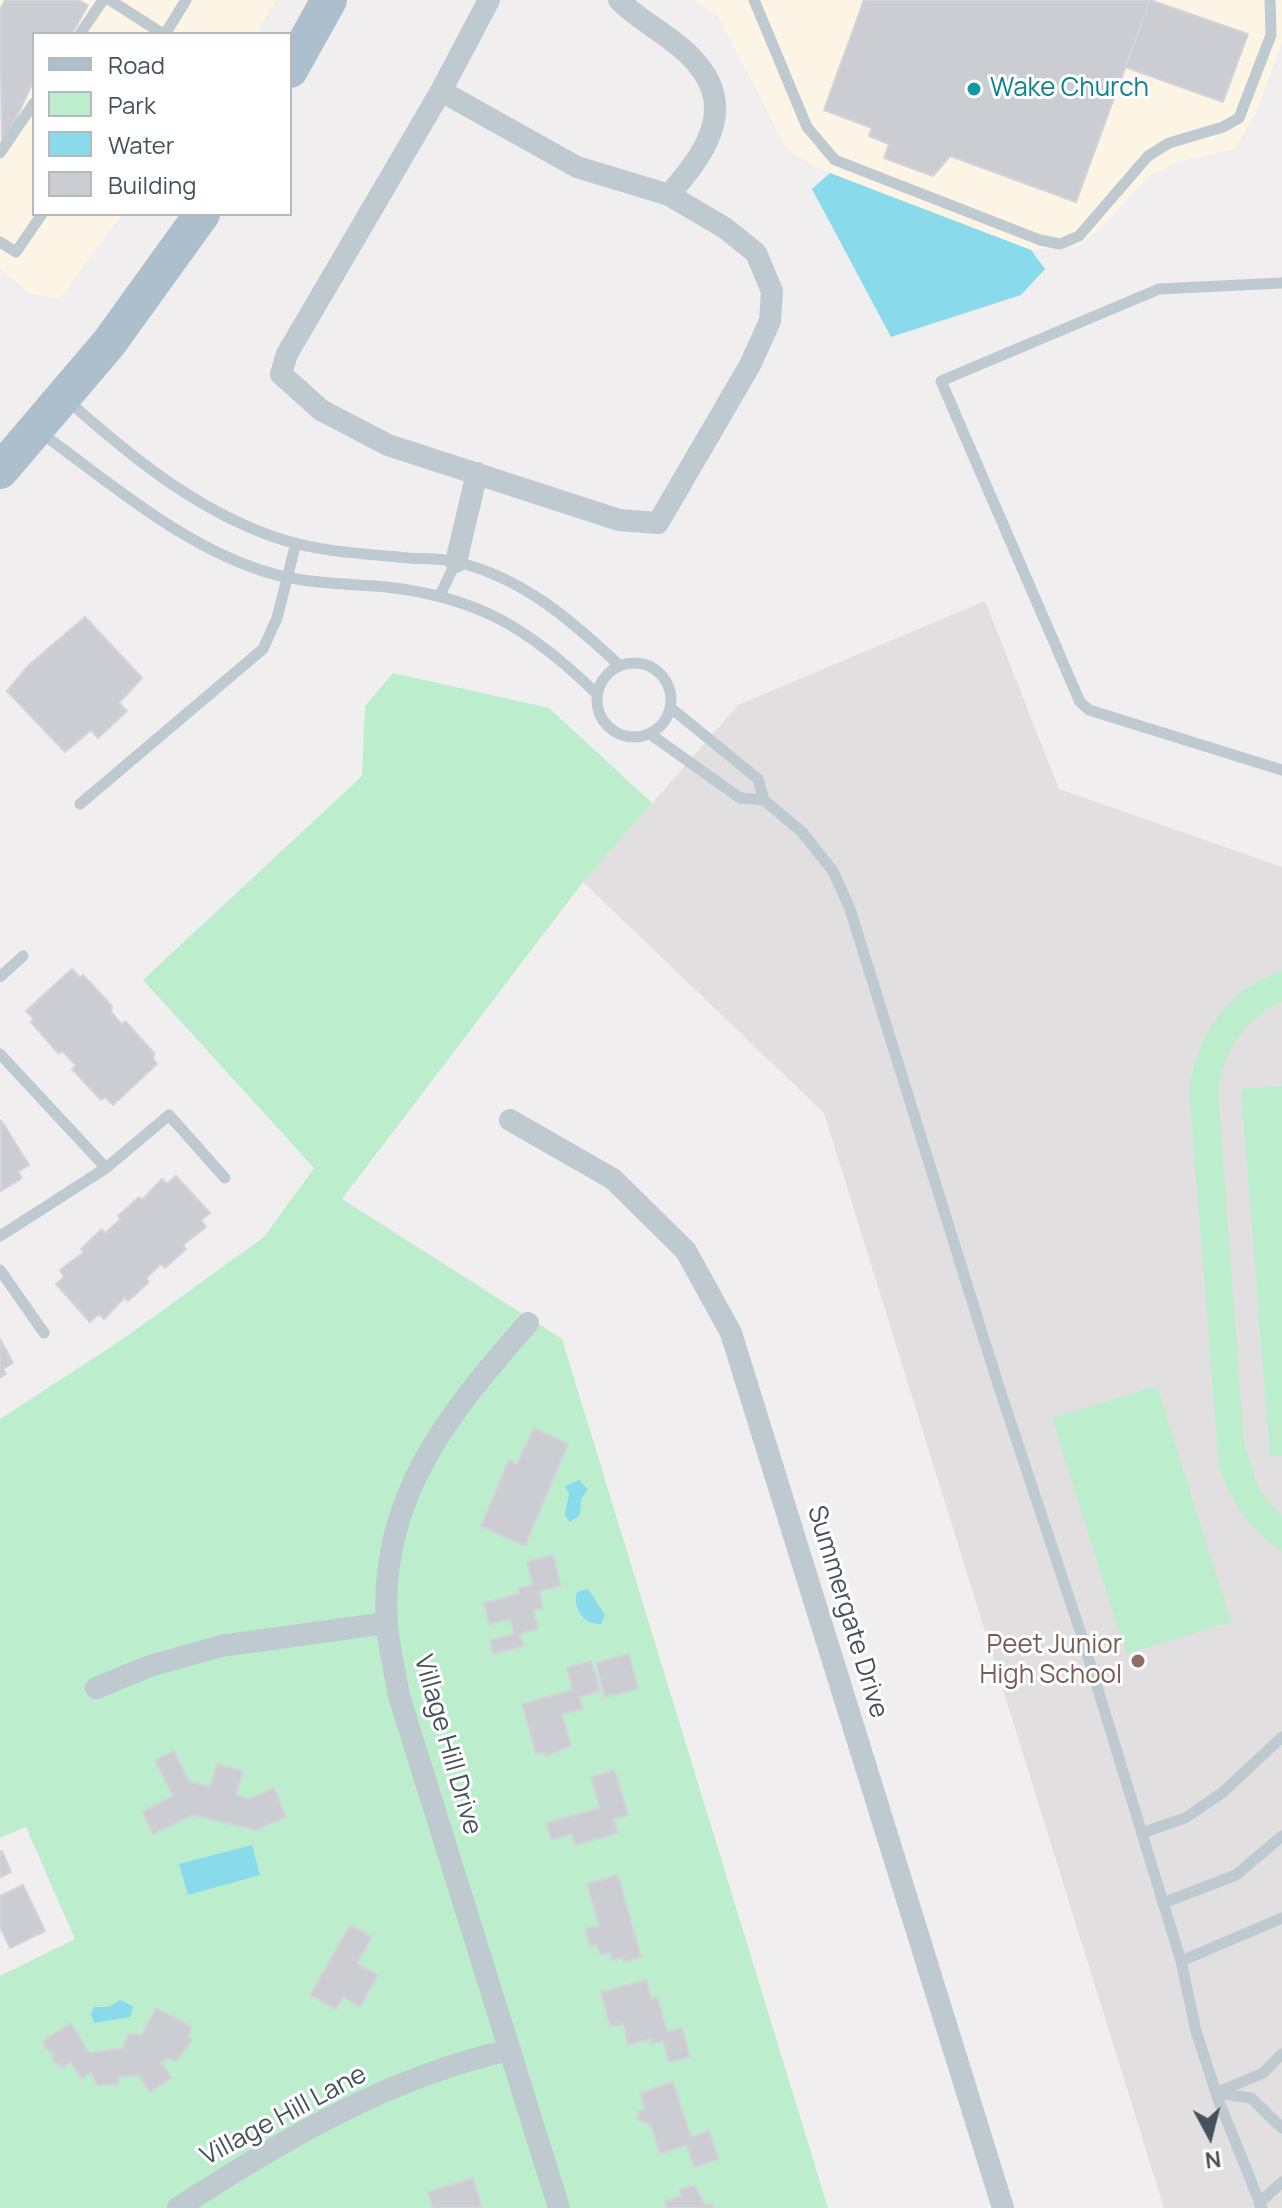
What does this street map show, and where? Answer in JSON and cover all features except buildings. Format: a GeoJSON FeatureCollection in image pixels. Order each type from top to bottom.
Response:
{"type":"FeatureCollection","features":[{"type":"Feature","properties":{"kind":"main road"},"geometry":{"type":"LineString","coordinates":[[292,66],[329,0]]}},
{"type":"Feature","properties":{"kind":"main road"},"geometry":{"type":"LineString","coordinates":[[0,471],[109,343],[201,216]]}},
{"type":"Feature","properties":{"kind":"street"},"geometry":{"type":"LineString","coordinates":[[441,91],[577,167],[669,195],[725,228],[756,253],[772,291],[770,321],[750,365],[658,523],[619,520],[388,445],[321,410],[281,374],[287,354],[441,91],[489,0]]}},
{"type":"Feature","properties":{"kind":"street"},"geometry":{"type":"LineString","coordinates":[[618,0],[687,53],[712,83],[717,115],[700,159],[669,195]]}},
{"type":"Feature","properties":{"kind":"street"},"geometry":{"type":"LineString","coordinates":[[456,562],[477,473]]}},
{"type":"Feature","properties":{"kind":"street","name":"Summergate Drive"},"geometry":{"type":"LineString","coordinates":[[510,1120],[613,1179],[686,1251],[731,1333],[1003,2208]]}},
{"type":"Feature","properties":{"kind":"street","name":"Village Hill Drive"},"geometry":{"type":"LineString","coordinates":[[528,1323],[464,1396],[434,1438],[412,1481],[397,1528],[388,1576],[387,1623],[399,1696],[559,2208]]}},
{"type":"Feature","properties":{"kind":"street"},"geometry":{"type":"LineString","coordinates":[[96,1688],[150,1666],[221,1646],[387,1623]]}},
{"type":"Feature","properties":{"kind":"street","name":"Village Hill Lane"},"geometry":{"type":"LineString","coordinates":[[178,2208],[324,2120],[396,2088],[486,2055],[510,2050]]}},
{"type":"Feature","properties":{"kind":"lane"},"geometry":{"type":"LineString","coordinates":[[81,32],[103,0]]}},
{"type":"Feature","properties":{"kind":"lane"},"geometry":{"type":"LineString","coordinates":[[110,0],[161,32]]}},
{"type":"Feature","properties":{"kind":"lane"},"geometry":{"type":"LineString","coordinates":[[165,32],[186,0]]}},
{"type":"Feature","properties":{"kind":"lane"},"geometry":{"type":"LineString","coordinates":[[754,0],[807,127],[835,160],[1040,240],[1060,244],[1079,236],[1148,156],[1169,143],[1223,127],[1239,118],[1271,35],[1270,0]]}},
{"type":"Feature","properties":{"kind":"lane"},"geometry":{"type":"LineString","coordinates":[[0,153],[32,106]]}},
{"type":"Feature","properties":{"kind":"lane"},"geometry":{"type":"LineString","coordinates":[[0,242],[16,252],[41,216]]}},
{"type":"Feature","properties":{"kind":"lane"},"geometry":{"type":"LineString","coordinates":[[1282,283],[1159,289],[941,381],[1080,702],[1089,710],[1282,770]]}},
{"type":"Feature","properties":{"kind":"lane"},"geometry":{"type":"LineString","coordinates":[[63,397],[129,455],[210,509],[296,543],[456,562],[514,583],[550,604],[619,665]]}},
{"type":"Feature","properties":{"kind":"lane"},"geometry":{"type":"LineString","coordinates":[[36,429],[191,538],[249,567],[306,583],[386,587],[440,595],[494,614],[541,644],[597,694],[602,720],[611,730],[624,736],[650,734],[660,727],[671,708],[671,691],[664,676],[651,666],[635,662],[619,665],[608,672],[597,694]]}},
{"type":"Feature","properties":{"kind":"lane"},"geometry":{"type":"LineString","coordinates":[[80,804],[263,649],[277,618],[296,543]]}},
{"type":"Feature","properties":{"kind":"lane"},"geometry":{"type":"LineString","coordinates":[[440,595],[456,562]]}},
{"type":"Feature","properties":{"kind":"lane"},"geometry":{"type":"LineString","coordinates":[[671,708],[758,779],[764,800],[802,832],[833,871],[850,909],[1142,1833],[1181,1961],[1196,2031],[1216,2093],[1261,2206],[1282,2182]]}},
{"type":"Feature","properties":{"kind":"lane"},"geometry":{"type":"LineString","coordinates":[[650,734],[740,798],[764,800]]}},
{"type":"Feature","properties":{"kind":"lane"},"geometry":{"type":"LineString","coordinates":[[0,977],[23,956]]}},
{"type":"Feature","properties":{"kind":"lane"},"geometry":{"type":"LineString","coordinates":[[0,1054],[106,1168]]}},
{"type":"Feature","properties":{"kind":"lane"},"geometry":{"type":"LineString","coordinates":[[0,1236],[106,1168],[169,1115],[225,1178]]}},
{"type":"Feature","properties":{"kind":"lane"},"geometry":{"type":"LineString","coordinates":[[0,1270],[44,1333]]}},
{"type":"Feature","properties":{"kind":"lane"},"geometry":{"type":"LineString","coordinates":[[1142,1833],[1185,1818],[1222,1793],[1282,1737]]}},
{"type":"Feature","properties":{"kind":"lane"},"geometry":{"type":"LineString","coordinates":[[1163,1903],[1236,1875],[1282,1836]]}},
{"type":"Feature","properties":{"kind":"lane"},"geometry":{"type":"LineString","coordinates":[[1181,1961],[1282,1918]]}},
{"type":"Feature","properties":{"kind":"lane"},"geometry":{"type":"LineString","coordinates":[[1216,2093],[1263,2073],[1282,2054]]}},
{"type":"Feature","properties":{"kind":"lane"},"geometry":{"type":"LineString","coordinates":[[1216,2093],[1251,2098],[1282,2128]]}},
{"type":"Feature","properties":{"kind":"shaded area"},"geometry":{"type":"Polygon","coordinates":[[[0,0],[276,0],[257,32],[32,32],[32,216],[121,216],[60,299],[30,293],[0,269],[0,0]]]}},
{"type":"Feature","properties":{"kind":"shaded area"},"geometry":{"type":"Polygon","coordinates":[[[694,0],[1282,0],[1282,41],[1258,108],[1235,149],[1180,161],[1150,176],[1079,245],[1031,250],[815,167],[786,148],[718,16],[694,0]]]}},
{"type":"Feature","properties":{"kind":"shaded area","name":"Peet Junior High School"},"geometry":{"type":"Polygon","coordinates":[[[985,601],[1059,789],[1282,867],[1282,2208],[1164,2208],[824,1113],[583,882],[738,705],[985,601]]]}},
{"type":"Feature","properties":{"kind":"green space"},"geometry":{"type":"Polygon","coordinates":[[[393,673],[549,708],[652,803],[583,882],[342,1199],[562,1339],[828,2208],[0,2208],[0,1976],[75,1939],[26,1827],[0,1838],[0,1419],[120,1341],[264,1237],[314,1168],[143,980],[362,776],[365,706],[393,673]]]}},
{"type":"Feature","properties":{"kind":"green space"},"geometry":{"type":"Polygon","coordinates":[[[1282,971],[1282,1001],[1257,1017],[1238,1037],[1225,1061],[1218,1090],[1244,1443],[1259,1490],[1282,1516],[1282,1551],[1260,1534],[1243,1514],[1229,1492],[1219,1466],[1189,1088],[1200,1049],[1219,1016],[1246,989],[1282,971]]]}},
{"type":"Feature","properties":{"kind":"green space"},"geometry":{"type":"Polygon","coordinates":[[[1282,1086],[1282,1456],[1270,1456],[1241,1089],[1282,1086]]]}},
{"type":"Feature","properties":{"kind":"green space"},"geometry":{"type":"Polygon","coordinates":[[[1157,1386],[1231,1622],[1126,1654],[1052,1418],[1157,1386]]]}},
{"type":"Feature","properties":{"kind":"water"},"geometry":{"type":"Polygon","coordinates":[[[830,173],[1031,250],[1045,269],[1021,295],[891,337],[812,189],[830,173]]]}},
{"type":"Feature","properties":{"kind":"water"},"geometry":{"type":"Polygon","coordinates":[[[579,1480],[588,1489],[581,1499],[580,1515],[570,1522],[565,1515],[569,1494],[565,1486],[579,1480]]]}},
{"type":"Feature","properties":{"kind":"water"},"geometry":{"type":"Polygon","coordinates":[[[588,1589],[605,1615],[601,1624],[585,1619],[576,1604],[577,1592],[588,1589]]]}},
{"type":"Feature","properties":{"kind":"water"},"geometry":{"type":"Polygon","coordinates":[[[252,1845],[260,1875],[188,1895],[179,1864],[252,1845]]]}},
{"type":"Feature","properties":{"kind":"water"},"geometry":{"type":"Polygon","coordinates":[[[120,2000],[133,2006],[130,2017],[94,2023],[91,2014],[94,2007],[109,2007],[120,2000]]]}},
{"type":"Feature","properties":{"kind":"place","name":"Wake Church"},"geometry":{"type":"Point","coordinates":[974,89]}},
{"type":"Feature","properties":{"kind":"place","name":"Peet Junior High School"},"geometry":{"type":"Point","coordinates":[1138,1661]}}]}
